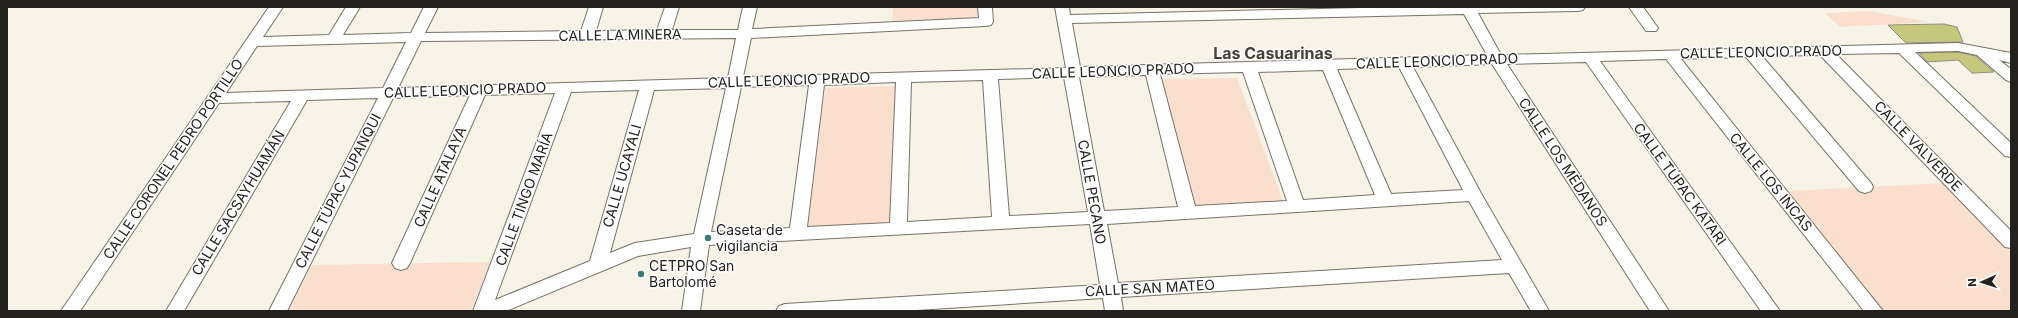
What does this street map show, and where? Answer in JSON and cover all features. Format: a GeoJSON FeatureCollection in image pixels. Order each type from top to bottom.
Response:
{"type":"FeatureCollection","features":[{"type":"Feature","properties":{"kind":"street","name":"CALLE CORONEL PEDRO PORTILLO"},"geometry":{"type":"LineString","coordinates":[[70,311],[276,7]]}},
{"type":"Feature","properties":{"kind":"street"},"geometry":{"type":"LineString","coordinates":[[333,40],[353,7]]}},
{"type":"Feature","properties":{"kind":"street","name":"CALLE TÚPAC YUPANQUI"},"geometry":{"type":"LineString","coordinates":[[278,311],[431,7]]}},
{"type":"Feature","properties":{"kind":"street"},"geometry":{"type":"LineString","coordinates":[[587,36],[596,7]]}},
{"type":"Feature","properties":{"kind":"street"},"geometry":{"type":"LineString","coordinates":[[663,35],[672,7]]}},
{"type":"Feature","properties":{"kind":"street"},"geometry":{"type":"LineString","coordinates":[[691,311],[701,239],[750,7]]}},
{"type":"Feature","properties":{"kind":"street","name":"CALLE LA MINERA"},"geometry":{"type":"LineString","coordinates":[[253,42],[416,37],[745,34],[986,22],[985,7]]}},
{"type":"Feature","properties":{"kind":"street"},"geometry":{"type":"LineString","coordinates":[[1063,13],[1578,7]]}},
{"type":"Feature","properties":{"kind":"street"},"geometry":{"type":"LineString","coordinates":[[1636,7],[1651,28]]}},
{"type":"Feature","properties":{"kind":"street","name":"CALLE LOS MÉDANOS"},"geometry":{"type":"LineString","coordinates":[[1468,9],[1496,58],[1660,311]]}},
{"type":"Feature","properties":{"kind":"street","name":"CALLE PECANO"},"geometry":{"type":"LineString","coordinates":[[1063,13],[1096,218],[1114,311]]}},
{"type":"Feature","properties":{"kind":"street"},"geometry":{"type":"LineString","coordinates":[[1908,49],[1910,46],[1959,44],[2011,54]]}},
{"type":"Feature","properties":{"kind":"street","name":"CALLE LEONCIO PRADO"},"geometry":{"type":"LineString","coordinates":[[214,98],[1249,68],[1496,58],[1590,57],[1958,47],[2011,59]]}},
{"type":"Feature","properties":{"kind":"street"},"geometry":{"type":"LineString","coordinates":[[1908,49],[1918,52],[1972,51],[1986,56],[2011,76]]}},
{"type":"Feature","properties":{"kind":"street"},"geometry":{"type":"LineString","coordinates":[[1908,49],[2011,152]]}},
{"type":"Feature","properties":{"kind":"street","name":"CALLE VALVERDE"},"geometry":{"type":"LineString","coordinates":[[1824,50],[2011,242]]}},
{"type":"Feature","properties":{"kind":"street"},"geometry":{"type":"LineString","coordinates":[[1750,52],[1865,187]]}},
{"type":"Feature","properties":{"kind":"street","name":"CALLE LOS INCAS"},"geometry":{"type":"LineString","coordinates":[[1669,54],[1874,311]]}},
{"type":"Feature","properties":{"kind":"street"},"geometry":{"type":"LineString","coordinates":[[1993,55],[2011,70]]}},
{"type":"Feature","properties":{"kind":"street","name":"CALLE TÚPAC KATARI"},"geometry":{"type":"LineString","coordinates":[[1590,57],[1771,311]]}},
{"type":"Feature","properties":{"kind":"street"},"geometry":{"type":"LineString","coordinates":[[2011,59],[2005,59],[2003,62],[2011,70]]}},
{"type":"Feature","properties":{"kind":"street"},"geometry":{"type":"LineString","coordinates":[[1403,62],[1474,195],[1540,311]]}},
{"type":"Feature","properties":{"kind":"street"},"geometry":{"type":"LineString","coordinates":[[1328,65],[1386,201]]}},
{"type":"Feature","properties":{"kind":"street"},"geometry":{"type":"LineString","coordinates":[[1249,68],[1297,206]]}},
{"type":"Feature","properties":{"kind":"street"},"geometry":{"type":"LineString","coordinates":[[1152,70],[1188,213]]}},
{"type":"Feature","properties":{"kind":"street"},"geometry":{"type":"LineString","coordinates":[[990,75],[1001,223]]}},
{"type":"Feature","properties":{"kind":"street"},"geometry":{"type":"LineString","coordinates":[[898,229],[904,77]]}},
{"type":"Feature","properties":{"kind":"street"},"geometry":{"type":"LineString","coordinates":[[798,233],[817,80]]}},
{"type":"Feature","properties":{"kind":"street","name":"CALLE UCAYALI"},"geometry":{"type":"LineString","coordinates":[[597,267],[648,85]]}},
{"type":"Feature","properties":{"kind":"street","name":"CALLE TINGO MARÍA"},"geometry":{"type":"LineString","coordinates":[[482,311],[565,87]]}},
{"type":"Feature","properties":{"kind":"street","name":"CALLE ATALAYA"},"geometry":{"type":"LineString","coordinates":[[401,263],[480,90]]}},
{"type":"Feature","properties":{"kind":"street","name":"CALLE SACSAYHUAMÁN"},"geometry":{"type":"LineString","coordinates":[[174,311],[302,95]]}},
{"type":"Feature","properties":{"kind":"street"},"geometry":{"type":"LineString","coordinates":[[487,311],[597,267],[635,250],[701,239],[1188,213],[1474,195]]}},
{"type":"Feature","properties":{"kind":"street","name":"CALLE SAN MATEO"},"geometry":{"type":"LineString","coordinates":[[785,311],[1515,266]]}},
{"type":"Feature","properties":{"kind":"shaded area"},"geometry":{"type":"Polygon","coordinates":[[[893,7],[978,7],[978,22],[892,24],[893,7]]]}},
{"type":"Feature","properties":{"kind":"shaded area"},"geometry":{"type":"Polygon","coordinates":[[[1869,11],[1929,22],[1840,27],[1825,13],[1869,11]]]}},
{"type":"Feature","properties":{"kind":"shaded area"},"geometry":{"type":"Polygon","coordinates":[[[1237,78],[1285,206],[1193,211],[1162,79],[1237,78]]]}},
{"type":"Feature","properties":{"kind":"shaded area"},"geometry":{"type":"Polygon","coordinates":[[[898,86],[891,228],[807,233],[825,88],[898,86]]]}},
{"type":"Feature","properties":{"kind":"shaded area"},"geometry":{"type":"Polygon","coordinates":[[[1943,183],[2011,253],[2011,311],[1884,311],[1787,191],[1943,183]]]}},
{"type":"Feature","properties":{"kind":"shaded area"},"geometry":{"type":"Polygon","coordinates":[[[490,262],[471,311],[289,311],[312,265],[490,262]]]}},
{"type":"Feature","properties":{"kind":"building"},"geometry":{"type":"Polygon","coordinates":[[[1944,24],[1957,27],[1963,42],[1906,43],[1888,25],[1944,24]]]}},
{"type":"Feature","properties":{"kind":"building"},"geometry":{"type":"Polygon","coordinates":[[[1958,52],[1976,56],[1994,72],[1973,74],[1958,60],[1927,62],[1919,53],[1958,52]]]}},
{"type":"Feature","properties":{"kind":"place","name":"Caseta de vigilancia"},"geometry":{"type":"Point","coordinates":[708,238]}},
{"type":"Feature","properties":{"kind":"place","name":"CETPRO San Bartolomé"},"geometry":{"type":"Point","coordinates":[641,274]}},
{"type":"Feature","properties":{"kind":"district","name":"Las Casuarinas"},"geometry":{"type":"Point","coordinates":[1273,53]}}]}
